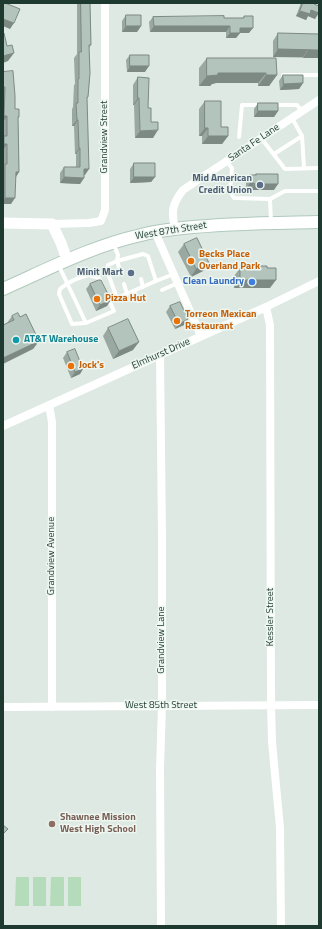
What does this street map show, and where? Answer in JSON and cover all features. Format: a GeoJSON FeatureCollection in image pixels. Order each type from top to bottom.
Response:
{"type":"FeatureCollection","features":[{"type":"Feature","properties":{"kind":"main road","name":"West 87th Street"},"geometry":{"type":"LineString","coordinates":[[3,289],[101,246],[155,232],[214,224],[319,222]]}},
{"type":"Feature","properties":{"kind":"street","name":"Grandview Street"},"geometry":{"type":"LineString","coordinates":[[52,224],[90,223],[101,221],[105,210],[105,3]]}},
{"type":"Feature","properties":{"kind":"street","name":"Santa Fe Lane"},"geometry":{"type":"LineString","coordinates":[[175,229],[173,208],[176,198],[183,190],[319,100]]}},
{"type":"Feature","properties":{"kind":"street"},"geometry":{"type":"LineString","coordinates":[[3,223],[52,224],[61,243],[62,262]]}},
{"type":"Feature","properties":{"kind":"street"},"geometry":{"type":"LineString","coordinates":[[155,232],[201,336]]}},
{"type":"Feature","properties":{"kind":"street","name":"Elmhurst Drive"},"geometry":{"type":"LineString","coordinates":[[3,426],[266,307],[319,280]]}},
{"type":"Feature","properties":{"kind":"street","name":"Kessler Street"},"geometry":{"type":"LineString","coordinates":[[266,307],[270,325],[271,705],[272,742],[280,828],[281,926]]}},
{"type":"Feature","properties":{"kind":"street","name":"Grandview Lane"},"geometry":{"type":"LineString","coordinates":[[160,355],[162,538],[162,705],[160,784],[161,926]]}},
{"type":"Feature","properties":{"kind":"street","name":"Grandview Avenue"},"geometry":{"type":"LineString","coordinates":[[48,405],[52,422],[52,707]]}},
{"type":"Feature","properties":{"kind":"street","name":"West 85th Street"},"geometry":{"type":"LineString","coordinates":[[3,707],[319,705]]}},
{"type":"Feature","properties":{"kind":"lane"},"geometry":{"type":"LineString","coordinates":[[283,75],[319,75]]}},
{"type":"Feature","properties":{"kind":"lane"},"geometry":{"type":"LineString","coordinates":[[239,137],[242,105],[297,105],[302,111]]}},
{"type":"Feature","properties":{"kind":"lane"},"geometry":{"type":"LineString","coordinates":[[292,118],[302,136],[304,168]]}},
{"type":"Feature","properties":{"kind":"lane"},"geometry":{"type":"LineString","coordinates":[[274,154],[302,136]]}},
{"type":"Feature","properties":{"kind":"lane"},"geometry":{"type":"LineString","coordinates":[[261,138],[285,169],[319,168]]}},
{"type":"Feature","properties":{"kind":"lane"},"geometry":{"type":"LineString","coordinates":[[226,162],[232,168],[230,191],[234,198],[270,200],[285,191],[319,191]]}},
{"type":"Feature","properties":{"kind":"lane"},"geometry":{"type":"LineString","coordinates":[[270,200],[271,223]]}},
{"type":"Feature","properties":{"kind":"lane"},"geometry":{"type":"LineString","coordinates":[[113,242],[118,255],[117,261],[119,267]]}},
{"type":"Feature","properties":{"kind":"lane"},"geometry":{"type":"LineString","coordinates":[[156,281],[148,256],[144,254],[117,261],[108,266],[107,271],[117,298],[174,274]]}},
{"type":"Feature","properties":{"kind":"lane"},"geometry":{"type":"LineString","coordinates":[[135,256],[137,262]]}},
{"type":"Feature","properties":{"kind":"lane"},"geometry":{"type":"LineString","coordinates":[[62,262],[67,283],[86,323]]}},
{"type":"Feature","properties":{"kind":"lane"},"geometry":{"type":"LineString","coordinates":[[89,275],[99,278],[114,311],[86,323],[72,324],[59,294],[60,289],[67,283],[89,275]]}},
{"type":"Feature","properties":{"kind":"lane"},"geometry":{"type":"LineString","coordinates":[[141,279],[143,287]]}},
{"type":"Feature","properties":{"kind":"lane"},"geometry":{"type":"LineString","coordinates":[[162,290],[178,283]]}},
{"type":"Feature","properties":{"kind":"lane"},"geometry":{"type":"LineString","coordinates":[[124,284],[127,294]]}},
{"type":"Feature","properties":{"kind":"lane"},"geometry":{"type":"LineString","coordinates":[[134,291],[138,301],[145,298]]}},
{"type":"Feature","properties":{"kind":"green space"},"geometry":{"type":"Polygon","coordinates":[[[16,877],[29,877],[29,906],[15,906],[16,877]]]}},
{"type":"Feature","properties":{"kind":"green space"},"geometry":{"type":"Polygon","coordinates":[[[33,877],[46,877],[46,906],[33,906],[33,877]]]}},
{"type":"Feature","properties":{"kind":"green space"},"geometry":{"type":"Polygon","coordinates":[[[51,877],[64,877],[64,906],[50,906],[51,877]]]}},
{"type":"Feature","properties":{"kind":"green space"},"geometry":{"type":"Polygon","coordinates":[[[68,877],[81,877],[81,906],[68,906],[68,877]]]}},
{"type":"Feature","properties":{"kind":"building"},"geometry":{"type":"Polygon","coordinates":[[[3,3],[20,9],[14,23],[3,19],[3,3]]]}},
{"type":"Feature","properties":{"kind":"building"},"geometry":{"type":"Polygon","coordinates":[[[81,3],[90,3],[91,45],[89,45],[90,73],[87,97],[89,169],[84,169],[84,178],[64,177],[64,167],[80,167],[76,103],[78,103],[79,52],[81,52],[81,3]]]}},
{"type":"Feature","properties":{"kind":"building"},"geometry":{"type":"Polygon","coordinates":[[[303,3],[314,3],[319,6],[319,13],[311,10],[310,14],[300,11],[303,3]]]}},
{"type":"Feature","properties":{"kind":"building"},"geometry":{"type":"Polygon","coordinates":[[[126,15],[141,15],[141,26],[126,26],[126,15]]]}},
{"type":"Feature","properties":{"kind":"building"},"geometry":{"type":"Polygon","coordinates":[[[224,16],[224,18],[244,18],[244,16],[253,16],[253,28],[240,28],[240,33],[230,33],[230,26],[154,26],[153,17],[224,16]]]}},
{"type":"Feature","properties":{"kind":"building"},"geometry":{"type":"Polygon","coordinates":[[[3,33],[7,46],[12,45],[14,53],[3,56],[3,33]]]}},
{"type":"Feature","properties":{"kind":"building"},"geometry":{"type":"Polygon","coordinates":[[[278,33],[319,34],[319,50],[278,49],[278,33]]]}},
{"type":"Feature","properties":{"kind":"building"},"geometry":{"type":"Polygon","coordinates":[[[130,55],[149,55],[149,66],[130,66],[130,55]]]}},
{"type":"Feature","properties":{"kind":"building"},"geometry":{"type":"Polygon","coordinates":[[[207,58],[276,58],[277,75],[266,75],[266,73],[218,73],[218,75],[207,76],[207,58]]]}},
{"type":"Feature","properties":{"kind":"building"},"geometry":{"type":"Polygon","coordinates":[[[13,71],[15,109],[19,109],[19,172],[16,172],[15,198],[5,198],[5,164],[7,164],[7,144],[4,144],[4,136],[7,136],[7,116],[4,116],[5,87],[3,87],[3,72],[13,71]]]}},
{"type":"Feature","properties":{"kind":"building"},"geometry":{"type":"Polygon","coordinates":[[[283,75],[303,75],[303,83],[284,84],[283,75]]]}},
{"type":"Feature","properties":{"kind":"building"},"geometry":{"type":"Polygon","coordinates":[[[138,77],[149,78],[148,108],[151,108],[151,122],[158,122],[158,130],[140,131],[138,77]]]}},
{"type":"Feature","properties":{"kind":"building"},"geometry":{"type":"Polygon","coordinates":[[[205,101],[221,101],[221,127],[228,127],[228,136],[208,136],[208,128],[205,128],[205,101]]]}},
{"type":"Feature","properties":{"kind":"building"},"geometry":{"type":"Polygon","coordinates":[[[258,103],[278,103],[278,111],[258,111],[258,103]]]}},
{"type":"Feature","properties":{"kind":"building"},"geometry":{"type":"Polygon","coordinates":[[[134,163],[155,163],[155,177],[134,177],[134,163]]]}},
{"type":"Feature","properties":{"kind":"building"},"geometry":{"type":"Polygon","coordinates":[[[278,174],[278,184],[250,183],[250,175],[278,174]]]}},
{"type":"Feature","properties":{"kind":"building"},"geometry":{"type":"Polygon","coordinates":[[[197,238],[209,263],[196,269],[184,244],[197,238]]]}},
{"type":"Feature","properties":{"kind":"building"},"geometry":{"type":"Polygon","coordinates":[[[249,266],[267,266],[267,268],[276,268],[276,280],[240,280],[240,268],[249,268],[249,266]]]}},
{"type":"Feature","properties":{"kind":"building"},"geometry":{"type":"Polygon","coordinates":[[[101,280],[111,300],[100,305],[90,284],[101,280]]]}},
{"type":"Feature","properties":{"kind":"building"},"geometry":{"type":"Polygon","coordinates":[[[180,302],[188,319],[179,324],[170,306],[180,302]]]}},
{"type":"Feature","properties":{"kind":"building","name":"AT&T Warehouse"},"geometry":{"type":"Polygon","coordinates":[[[18,313],[20,317],[26,314],[39,341],[3,358],[3,325],[14,320],[12,316],[18,313]]]}},
{"type":"Feature","properties":{"kind":"building"},"geometry":{"type":"Polygon","coordinates":[[[128,319],[139,342],[119,351],[108,328],[128,319]]]}},
{"type":"Feature","properties":{"kind":"building"},"geometry":{"type":"Polygon","coordinates":[[[75,349],[83,369],[75,372],[67,352],[75,349]]]}},
{"type":"Feature","properties":{"kind":"building"},"geometry":{"type":"Polygon","coordinates":[[[3,825],[8,829],[3,834],[3,825]]]}},
{"type":"Feature","properties":{"kind":"place","name":"Mid American Credit Union"},"geometry":{"type":"Point","coordinates":[260,185]}},
{"type":"Feature","properties":{"kind":"place","name":"Becks Place Overland Park"},"geometry":{"type":"Point","coordinates":[191,261]}},
{"type":"Feature","properties":{"kind":"place","name":"Minit Mart"},"geometry":{"type":"Point","coordinates":[131,273]}},
{"type":"Feature","properties":{"kind":"place","name":"Clean Laundry"},"geometry":{"type":"Point","coordinates":[252,282]}},
{"type":"Feature","properties":{"kind":"place","name":"Pizza Hut"},"geometry":{"type":"Point","coordinates":[97,299]}},
{"type":"Feature","properties":{"kind":"place","name":"Torreon Mexican Restaurant"},"geometry":{"type":"Point","coordinates":[177,321]}},
{"type":"Feature","properties":{"kind":"place","name":"AT&T Warehouse"},"geometry":{"type":"Point","coordinates":[16,340]}},
{"type":"Feature","properties":{"kind":"place","name":"Jock's"},"geometry":{"type":"Point","coordinates":[71,366]}},
{"type":"Feature","properties":{"kind":"place","name":"Shawnee Mission West High School"},"geometry":{"type":"Point","coordinates":[52,824]}}]}
